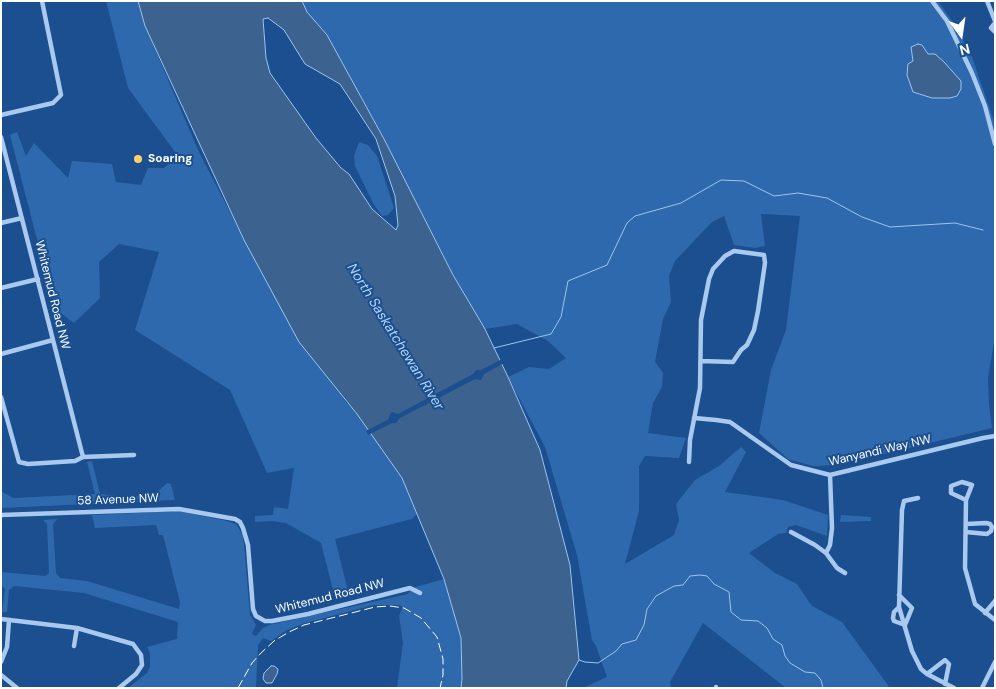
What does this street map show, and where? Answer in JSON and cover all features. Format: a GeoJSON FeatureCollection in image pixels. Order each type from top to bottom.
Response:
{"type":"FeatureCollection","features":[{"type":"Feature","properties":{"kind":"street"},"geometry":{"type":"LineString","coordinates":[[1,115],[53,103],[61,95],[42,1]]}},
{"type":"Feature","properties":{"kind":"street"},"geometry":{"type":"LineString","coordinates":[[932,1],[946,21],[972,73],[985,106],[995,144]]}},
{"type":"Feature","properties":{"kind":"street"},"geometry":{"type":"LineString","coordinates":[[987,1],[995,22],[991,28],[995,32]]}},
{"type":"Feature","properties":{"kind":"street","name":"Whitemud Road NW"},"geometry":{"type":"LineString","coordinates":[[1,137],[83,457]]}},
{"type":"Feature","properties":{"kind":"street"},"geometry":{"type":"LineString","coordinates":[[1,163],[7,162]]}},
{"type":"Feature","properties":{"kind":"street"},"geometry":{"type":"LineString","coordinates":[[1,223],[22,218]]}},
{"type":"Feature","properties":{"kind":"street"},"geometry":{"type":"LineString","coordinates":[[689,462],[690,440],[700,388],[702,320],[709,279],[713,270],[725,256],[734,251],[764,255],[765,263],[758,311],[754,330],[747,345],[733,362],[701,361]]}},
{"type":"Feature","properties":{"kind":"street"},"geometry":{"type":"LineString","coordinates":[[1,288],[38,279]]}},
{"type":"Feature","properties":{"kind":"street"},"geometry":{"type":"LineString","coordinates":[[1,354],[53,340]]}},
{"type":"Feature","properties":{"kind":"street"},"geometry":{"type":"LineString","coordinates":[[1,397],[19,462],[75,461],[83,457],[134,454]]}},
{"type":"Feature","properties":{"kind":"street","name":"Wanyandi Way NW"},"geometry":{"type":"LineString","coordinates":[[694,418],[730,422],[791,465],[808,471],[830,475],[995,436]]}},
{"type":"Feature","properties":{"kind":"street"},"geometry":{"type":"LineString","coordinates":[[826,553],[830,545],[832,528],[830,475]]}},
{"type":"Feature","properties":{"kind":"street"},"geometry":{"type":"LineString","coordinates":[[966,500],[951,493],[951,486],[962,482],[972,485],[966,500],[964,556],[966,574],[975,604],[995,620]]}},
{"type":"Feature","properties":{"kind":"street"},"geometry":{"type":"LineString","coordinates":[[918,498],[904,501],[902,510],[899,607],[912,651],[921,669],[954,688]]}},
{"type":"Feature","properties":{"kind":"street","name":"58 Avenue NW"},"geometry":{"type":"LineString","coordinates":[[1,515],[179,509],[235,520]]}},
{"type":"Feature","properties":{"kind":"street","name":"Whitemud Road NW"},"geometry":{"type":"LineString","coordinates":[[235,520],[240,522],[245,533],[248,545],[253,609],[256,616],[261,620],[272,622],[410,588],[420,593]]}},
{"type":"Feature","properties":{"kind":"street"},"geometry":{"type":"LineString","coordinates":[[966,524],[986,523],[992,527],[987,534],[966,532]]}},
{"type":"Feature","properties":{"kind":"street"},"geometry":{"type":"LineString","coordinates":[[791,532],[816,545],[826,553],[837,568],[845,573]]}},
{"type":"Feature","properties":{"kind":"street"},"geometry":{"type":"LineString","coordinates":[[899,595],[912,608],[905,625]]}},
{"type":"Feature","properties":{"kind":"street"},"geometry":{"type":"LineString","coordinates":[[985,613],[995,601]]}},
{"type":"Feature","properties":{"kind":"street"},"geometry":{"type":"LineString","coordinates":[[899,607],[894,612],[893,618],[894,621],[905,625]]}},
{"type":"Feature","properties":{"kind":"street"},"geometry":{"type":"LineString","coordinates":[[1,619],[78,628],[130,643],[138,649],[142,658],[140,669],[118,688]]}},
{"type":"Feature","properties":{"kind":"street"},"geometry":{"type":"LineString","coordinates":[[1,662],[7,647],[9,620]]}},
{"type":"Feature","properties":{"kind":"street"},"geometry":{"type":"LineString","coordinates":[[74,646],[78,628]]}},
{"type":"Feature","properties":{"kind":"street"},"geometry":{"type":"LineString","coordinates":[[927,674],[945,660],[949,664],[945,684]]}},
{"type":"Feature","properties":{"kind":"street"},"geometry":{"type":"LineString","coordinates":[[982,688],[995,662]]}},
{"type":"Feature","properties":{"kind":"street"},"geometry":{"type":"LineString","coordinates":[[1,675],[15,684],[17,688]]}},
{"type":"Feature","properties":{"kind":"shaded area"},"geometry":{"type":"Polygon","coordinates":[[[106,1],[138,1],[145,26],[199,152],[246,243],[345,401],[357,414],[402,478],[417,514],[412,519],[335,539],[349,595],[335,598],[321,543],[286,523],[272,521],[255,522],[255,516],[273,515],[274,507],[288,509],[294,468],[267,473],[230,390],[135,330],[159,252],[119,244],[99,262],[100,298],[74,323],[55,309],[10,135],[17,132],[26,156],[34,143],[68,178],[72,161],[112,164],[116,182],[141,185],[148,168],[164,168],[178,156],[128,88],[106,1]]]}},
{"type":"Feature","properties":{"kind":"shaded area"},"geometry":{"type":"Polygon","coordinates":[[[302,1],[938,1],[955,25],[972,57],[995,124],[995,336],[988,378],[992,428],[838,465],[813,466],[788,459],[759,433],[771,370],[786,330],[800,216],[761,214],[765,246],[755,248],[734,245],[724,216],[712,222],[675,261],[669,276],[671,302],[663,319],[655,362],[663,373],[662,387],[653,403],[648,433],[686,438],[679,458],[645,456],[639,466],[639,511],[625,564],[674,535],[679,520],[676,504],[695,480],[719,466],[741,447],[746,452],[725,492],[783,500],[828,515],[827,536],[796,525],[788,527],[786,533],[778,534],[749,553],[775,573],[797,584],[812,606],[842,622],[890,688],[786,688],[703,623],[670,682],[671,688],[583,688],[607,677],[592,640],[577,555],[545,447],[508,377],[529,367],[549,369],[566,358],[548,341],[517,324],[485,329],[453,275],[384,139],[327,35],[307,12],[302,1]]]}},
{"type":"Feature","properties":{"kind":"shaded area"},"geometry":{"type":"Polygon","coordinates":[[[359,142],[368,145],[377,156],[394,208],[388,215],[382,216],[373,203],[355,166],[354,156],[359,142]]]}},
{"type":"Feature","properties":{"kind":"shaded area"},"geometry":{"type":"Polygon","coordinates":[[[92,461],[100,494],[118,496],[154,495],[167,483],[171,484],[175,500],[1,508],[1,491],[13,498],[95,494],[87,462],[92,461]]]}},
{"type":"Feature","properties":{"kind":"shaded area"},"geometry":{"type":"Polygon","coordinates":[[[178,511],[236,524],[242,534],[244,544],[250,615],[256,625],[252,634],[256,636],[263,628],[269,625],[408,594],[412,588],[444,579],[461,638],[461,688],[397,688],[403,643],[399,616],[403,607],[398,605],[374,605],[305,623],[287,630],[271,641],[263,638],[258,645],[256,688],[128,688],[147,673],[150,667],[150,653],[147,647],[177,639],[178,622],[84,593],[14,586],[9,590],[7,612],[2,612],[5,589],[1,585],[1,572],[45,576],[49,573],[47,524],[43,520],[57,519],[53,524],[56,573],[60,578],[87,581],[179,609],[180,602],[163,535],[159,535],[156,525],[95,528],[92,515],[178,511]]]}},
{"type":"Feature","properties":{"kind":"shaded area"},"geometry":{"type":"Polygon","coordinates":[[[841,515],[871,517],[871,521],[840,522],[841,515]]]}},
{"type":"Feature","properties":{"kind":"water","name":"North Saskatchewan River"},"geometry":{"type":"Polygon","coordinates":[[[138,1],[302,1],[307,12],[327,35],[384,139],[453,275],[485,329],[540,450],[570,565],[579,660],[567,681],[566,688],[461,688],[461,638],[444,579],[402,478],[357,414],[299,342],[244,240],[145,26],[138,1]],[[268,18],[263,19],[266,58],[270,73],[316,138],[341,168],[349,174],[372,209],[396,230],[398,225],[395,196],[376,139],[340,84],[305,64],[284,30],[268,18]]]}},
{"type":"Feature","properties":{"kind":"water"},"geometry":{"type":"Polygon","coordinates":[[[918,44],[922,45],[928,54],[935,54],[961,81],[961,89],[957,96],[932,98],[913,92],[907,75],[908,64],[913,61],[911,47],[918,44]]]}},
{"type":"Feature","properties":{"kind":"water"},"geometry":{"type":"Polygon","coordinates":[[[271,666],[278,669],[277,674],[272,683],[266,683],[263,679],[264,673],[271,666]]]}},
{"type":"Feature","properties":{"kind":"pier"},"geometry":{"type":"Polygon","coordinates":[[[502,359],[504,363],[484,374],[481,380],[475,379],[400,418],[396,423],[392,423],[368,435],[366,431],[389,419],[392,412],[398,414],[473,374],[476,370],[481,370],[502,359]]]}},
{"type":"Feature","properties":{"kind":"waterway"},"geometry":{"type":"LineString","coordinates":[[494,348],[551,334],[561,317],[568,281],[607,265],[627,223],[635,216],[681,203],[721,180],[744,181],[774,196],[798,193],[827,198],[862,217],[890,227],[955,223],[983,230]]}},
{"type":"Feature","properties":{"kind":"waterway"},"geometry":{"type":"LineString","coordinates":[[579,660],[598,663],[616,651],[622,644],[636,640],[644,625],[647,609],[656,596],[674,586],[683,585],[690,576],[700,575],[707,576],[714,584],[729,592],[731,612],[741,620],[758,621],[767,628],[773,639],[782,645],[785,656],[790,663],[805,672],[815,673],[821,680],[823,688]]}},
{"type":"Feature","properties":{"kind":"railway"},"geometry":{"type":"LineString","coordinates":[[238,688],[252,663],[261,653],[274,641],[289,632],[304,625],[375,607],[390,606],[404,608],[421,618],[437,637],[443,659],[443,675],[440,688]]}},
{"type":"Feature","properties":{"kind":"place","name":"Soaring"},"geometry":{"type":"Point","coordinates":[138,159]}}]}
